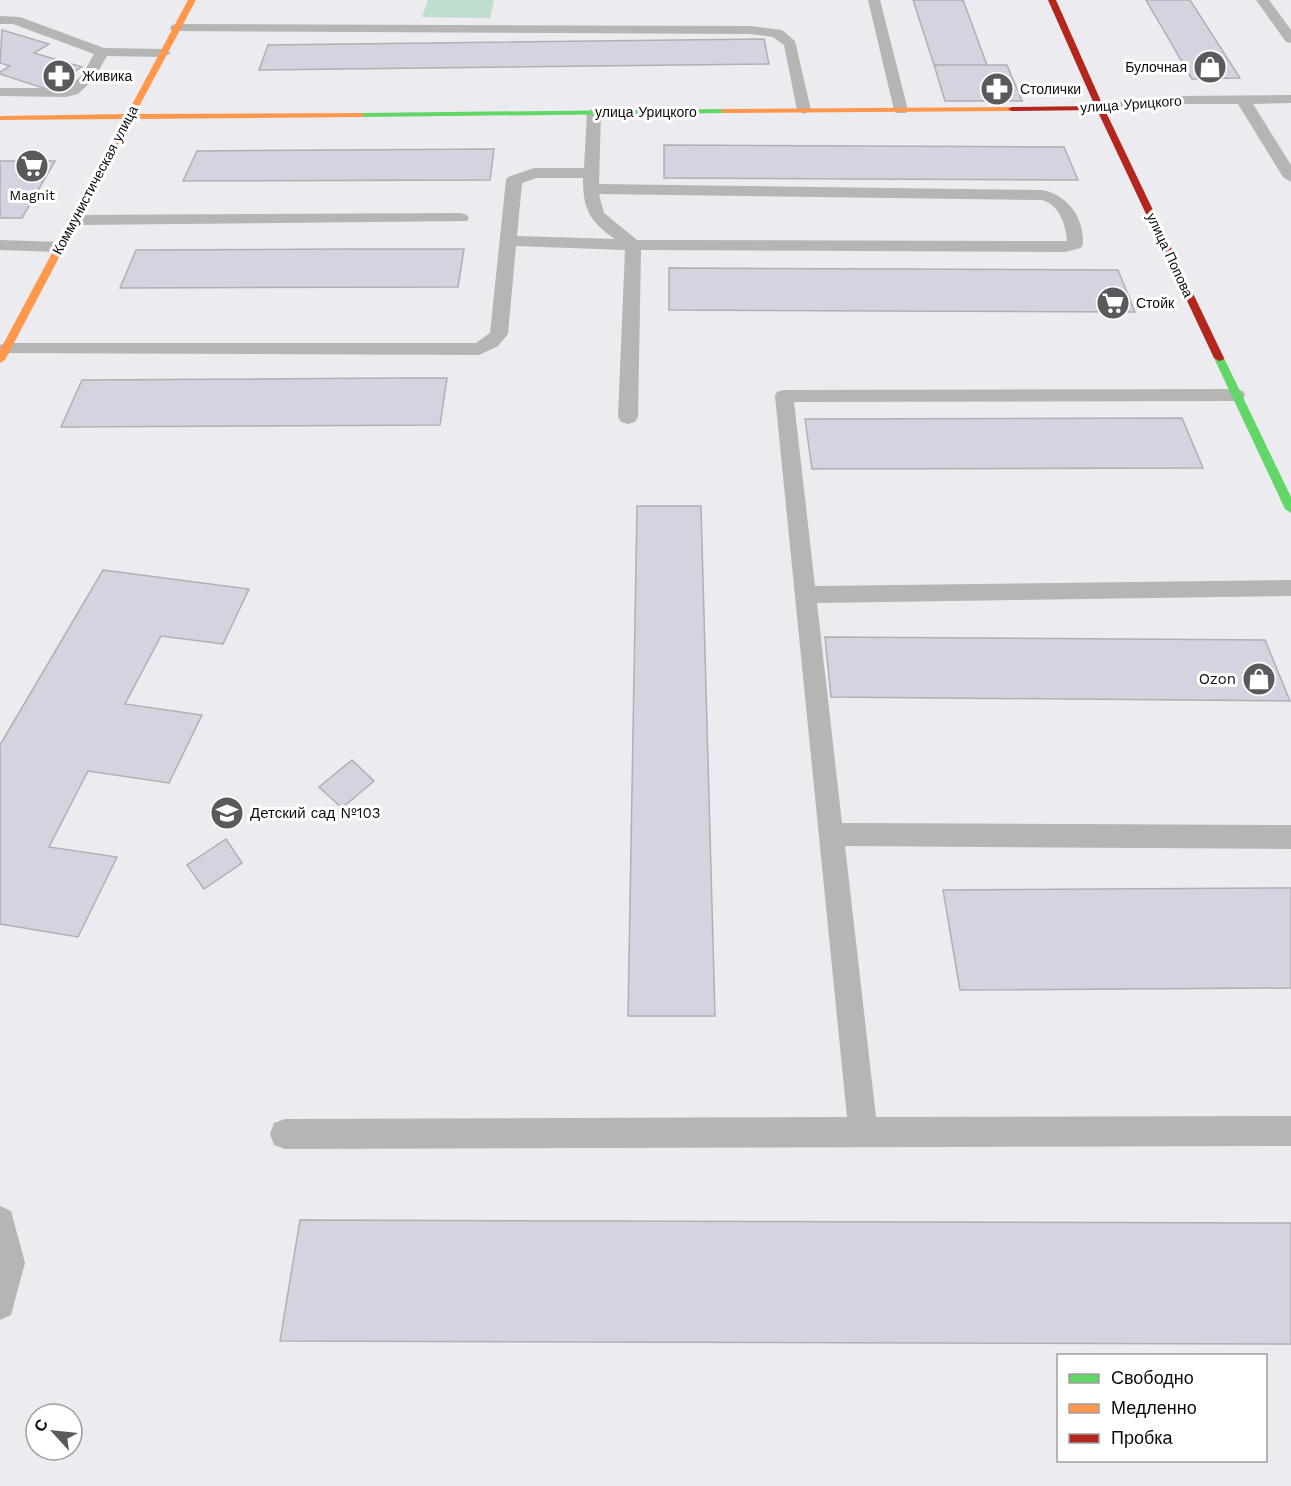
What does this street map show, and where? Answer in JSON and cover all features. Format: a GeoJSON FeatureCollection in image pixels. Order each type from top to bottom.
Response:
{"type":"FeatureCollection","features":[{"type":"Feature","properties":{"kind":"street","name":"Коммунистическая улица"},"geometry":{"type":"LineString","coordinates":[[3,355],[192,0]]}},
{"type":"Feature","properties":{"kind":"street","name":"улица Попова"},"geometry":{"type":"LineString","coordinates":[[1052,0],[1100,108],[1291,509]]}},
{"type":"Feature","properties":{"kind":"street","name":"улица Урицкого"},"geometry":{"type":"LineString","coordinates":[[0,118],[1100,108]]}},
{"type":"Feature","properties":{"kind":"lane"},"geometry":{"type":"LineString","coordinates":[[874,0],[901,110]]}},
{"type":"Feature","properties":{"kind":"lane"},"geometry":{"type":"LineString","coordinates":[[1262,0],[1291,39]]}},
{"type":"Feature","properties":{"kind":"lane"},"geometry":{"type":"LineString","coordinates":[[0,20],[15,20],[102,52],[164,52]]}},
{"type":"Feature","properties":{"kind":"lane"},"geometry":{"type":"LineString","coordinates":[[177,28],[750,30],[777,33],[790,44],[804,110]]}},
{"type":"Feature","properties":{"kind":"lane"},"geometry":{"type":"LineString","coordinates":[[0,92],[66,93],[76,91],[82,86],[102,52]]}},
{"type":"Feature","properties":{"kind":"lane","name":"улица Урицкого"},"geometry":{"type":"LineString","coordinates":[[1100,108],[1179,100],[1291,99]]}},
{"type":"Feature","properties":{"kind":"lane"},"geometry":{"type":"LineString","coordinates":[[1243,100],[1291,177]]}},
{"type":"Feature","properties":{"kind":"lane"},"geometry":{"type":"LineString","coordinates":[[594,112],[593,209],[609,227],[633,245]]}},
{"type":"Feature","properties":{"kind":"lane"},"geometry":{"type":"LineString","coordinates":[[3,355],[478,350],[492,342],[499,334],[508,241],[514,180],[534,172],[592,181],[1042,195],[1052,197],[1061,203],[1076,237],[1075,244],[1065,247],[633,245],[508,241]]}},
{"type":"Feature","properties":{"kind":"lane"},"geometry":{"type":"LineString","coordinates":[[74,220],[461,218]]}},
{"type":"Feature","properties":{"kind":"lane"},"geometry":{"type":"LineString","coordinates":[[0,245],[60,247]]}},
{"type":"Feature","properties":{"kind":"lane"},"geometry":{"type":"LineString","coordinates":[[628,417],[633,245]]}},
{"type":"Feature","properties":{"kind":"lane"},"geometry":{"type":"LineString","coordinates":[[862,1131],[784,396],[1236,395]]}},
{"type":"Feature","properties":{"kind":"lane"},"geometry":{"type":"LineString","coordinates":[[805,595],[1291,588]]}},
{"type":"Feature","properties":{"kind":"lane"},"geometry":{"type":"LineString","coordinates":[[831,834],[1291,837]]}},
{"type":"Feature","properties":{"kind":"lane"},"geometry":{"type":"LineString","coordinates":[[285,1134],[1291,1131]]}},
{"type":"Feature","properties":{"kind":"lane"},"geometry":{"type":"LineString","coordinates":[[0,1222],[9,1263],[0,1304]]}},
{"type":"Feature","properties":{"kind":"green space"},"geometry":{"type":"Polygon","coordinates":[[[428,0],[494,0],[490,18],[422,17],[428,0]]]}},
{"type":"Feature","properties":{"kind":"building"},"geometry":{"type":"Polygon","coordinates":[[[913,0],[963,0],[987,65],[934,65],[913,0]]]}},
{"type":"Feature","properties":{"kind":"building"},"geometry":{"type":"Polygon","coordinates":[[[1146,0],[1190,0],[1240,78],[1192,79],[1146,0]]]}},
{"type":"Feature","properties":{"kind":"building"},"geometry":{"type":"Polygon","coordinates":[[[2,30],[49,44],[34,53],[82,67],[46,89],[0,74],[10,66],[0,63],[2,30]]]}},
{"type":"Feature","properties":{"kind":"building"},"geometry":{"type":"Polygon","coordinates":[[[764,39],[769,64],[259,70],[268,45],[764,39]]]}},
{"type":"Feature","properties":{"kind":"building"},"geometry":{"type":"Polygon","coordinates":[[[934,65],[1007,65],[1022,101],[945,101],[934,65]]]}},
{"type":"Feature","properties":{"kind":"building"},"geometry":{"type":"Polygon","coordinates":[[[664,145],[1064,147],[1078,180],[664,178],[664,145]]]}},
{"type":"Feature","properties":{"kind":"building"},"geometry":{"type":"Polygon","coordinates":[[[494,149],[490,180],[183,181],[197,151],[494,149]]]}},
{"type":"Feature","properties":{"kind":"building"},"geometry":{"type":"Polygon","coordinates":[[[0,161],[55,161],[22,218],[0,218],[0,161]]]}},
{"type":"Feature","properties":{"kind":"building"},"geometry":{"type":"Polygon","coordinates":[[[464,249],[458,287],[120,288],[136,250],[464,249]]]}},
{"type":"Feature","properties":{"kind":"building"},"geometry":{"type":"Polygon","coordinates":[[[669,268],[1118,270],[1135,312],[669,310],[669,268]]]}},
{"type":"Feature","properties":{"kind":"building"},"geometry":{"type":"Polygon","coordinates":[[[447,378],[440,425],[61,427],[82,380],[447,378]]]}},
{"type":"Feature","properties":{"kind":"building"},"geometry":{"type":"Polygon","coordinates":[[[1182,418],[1203,468],[812,469],[805,419],[1182,418]]]}},
{"type":"Feature","properties":{"kind":"building"},"geometry":{"type":"Polygon","coordinates":[[[637,506],[701,506],[715,1016],[628,1016],[637,506]]]}},
{"type":"Feature","properties":{"kind":"building"},"geometry":{"type":"Polygon","coordinates":[[[103,570],[249,589],[223,644],[161,636],[125,704],[202,715],[169,783],[88,771],[49,847],[117,857],[78,937],[0,924],[0,745],[103,570]]]}},
{"type":"Feature","properties":{"kind":"building"},"geometry":{"type":"Polygon","coordinates":[[[825,637],[1265,640],[1290,701],[831,697],[825,637]]]}},
{"type":"Feature","properties":{"kind":"building"},"geometry":{"type":"Polygon","coordinates":[[[352,760],[374,781],[342,808],[319,787],[352,760]]]}},
{"type":"Feature","properties":{"kind":"building"},"geometry":{"type":"Polygon","coordinates":[[[226,839],[242,863],[204,889],[187,865],[226,839]]]}},
{"type":"Feature","properties":{"kind":"building"},"geometry":{"type":"Polygon","coordinates":[[[1291,888],[1291,988],[960,990],[943,890],[1291,888]]]}},
{"type":"Feature","properties":{"kind":"building"},"geometry":{"type":"Polygon","coordinates":[[[300,1220],[1291,1223],[1291,1344],[280,1341],[300,1220]]]}},
{"type":"Feature","properties":{"kind":"traffic: fast"},"geometry":{"type":"LineString","coordinates":[[361,115],[724,111]]}},
{"type":"Feature","properties":{"kind":"traffic: fast"},"geometry":{"type":"LineString","coordinates":[[1219,358],[1291,509]]}},
{"type":"Feature","properties":{"kind":"traffic: slow"},"geometry":{"type":"LineString","coordinates":[[0,360],[192,0]]}},
{"type":"Feature","properties":{"kind":"traffic: slow"},"geometry":{"type":"LineString","coordinates":[[724,111],[1012,109]]}},
{"type":"Feature","properties":{"kind":"traffic: slow"},"geometry":{"type":"LineString","coordinates":[[0,118],[361,115]]}},
{"type":"Feature","properties":{"kind":"traffic: jam"},"geometry":{"type":"LineString","coordinates":[[1052,0],[1100,108],[1219,358]]}},
{"type":"Feature","properties":{"kind":"traffic: jam"},"geometry":{"type":"LineString","coordinates":[[1012,109],[1100,108]]}},
{"type":"Feature","properties":{"kind":"place","name":"Булочная"},"geometry":{"type":"Point","coordinates":[1210,67]}},
{"type":"Feature","properties":{"kind":"place","name":"Живика"},"geometry":{"type":"Point","coordinates":[59,76]}},
{"type":"Feature","properties":{"kind":"place","name":"Столички"},"geometry":{"type":"Point","coordinates":[997,89]}},
{"type":"Feature","properties":{"kind":"place","name":"Magnit"},"geometry":{"type":"Point","coordinates":[32,166]}},
{"type":"Feature","properties":{"kind":"place","name":"Стойк"},"geometry":{"type":"Point","coordinates":[1113,303]}},
{"type":"Feature","properties":{"kind":"place","name":"Ozon"},"geometry":{"type":"Point","coordinates":[1259,679]}},
{"type":"Feature","properties":{"kind":"place","name":"Детский сад №103"},"geometry":{"type":"Point","coordinates":[227,813]}}]}
